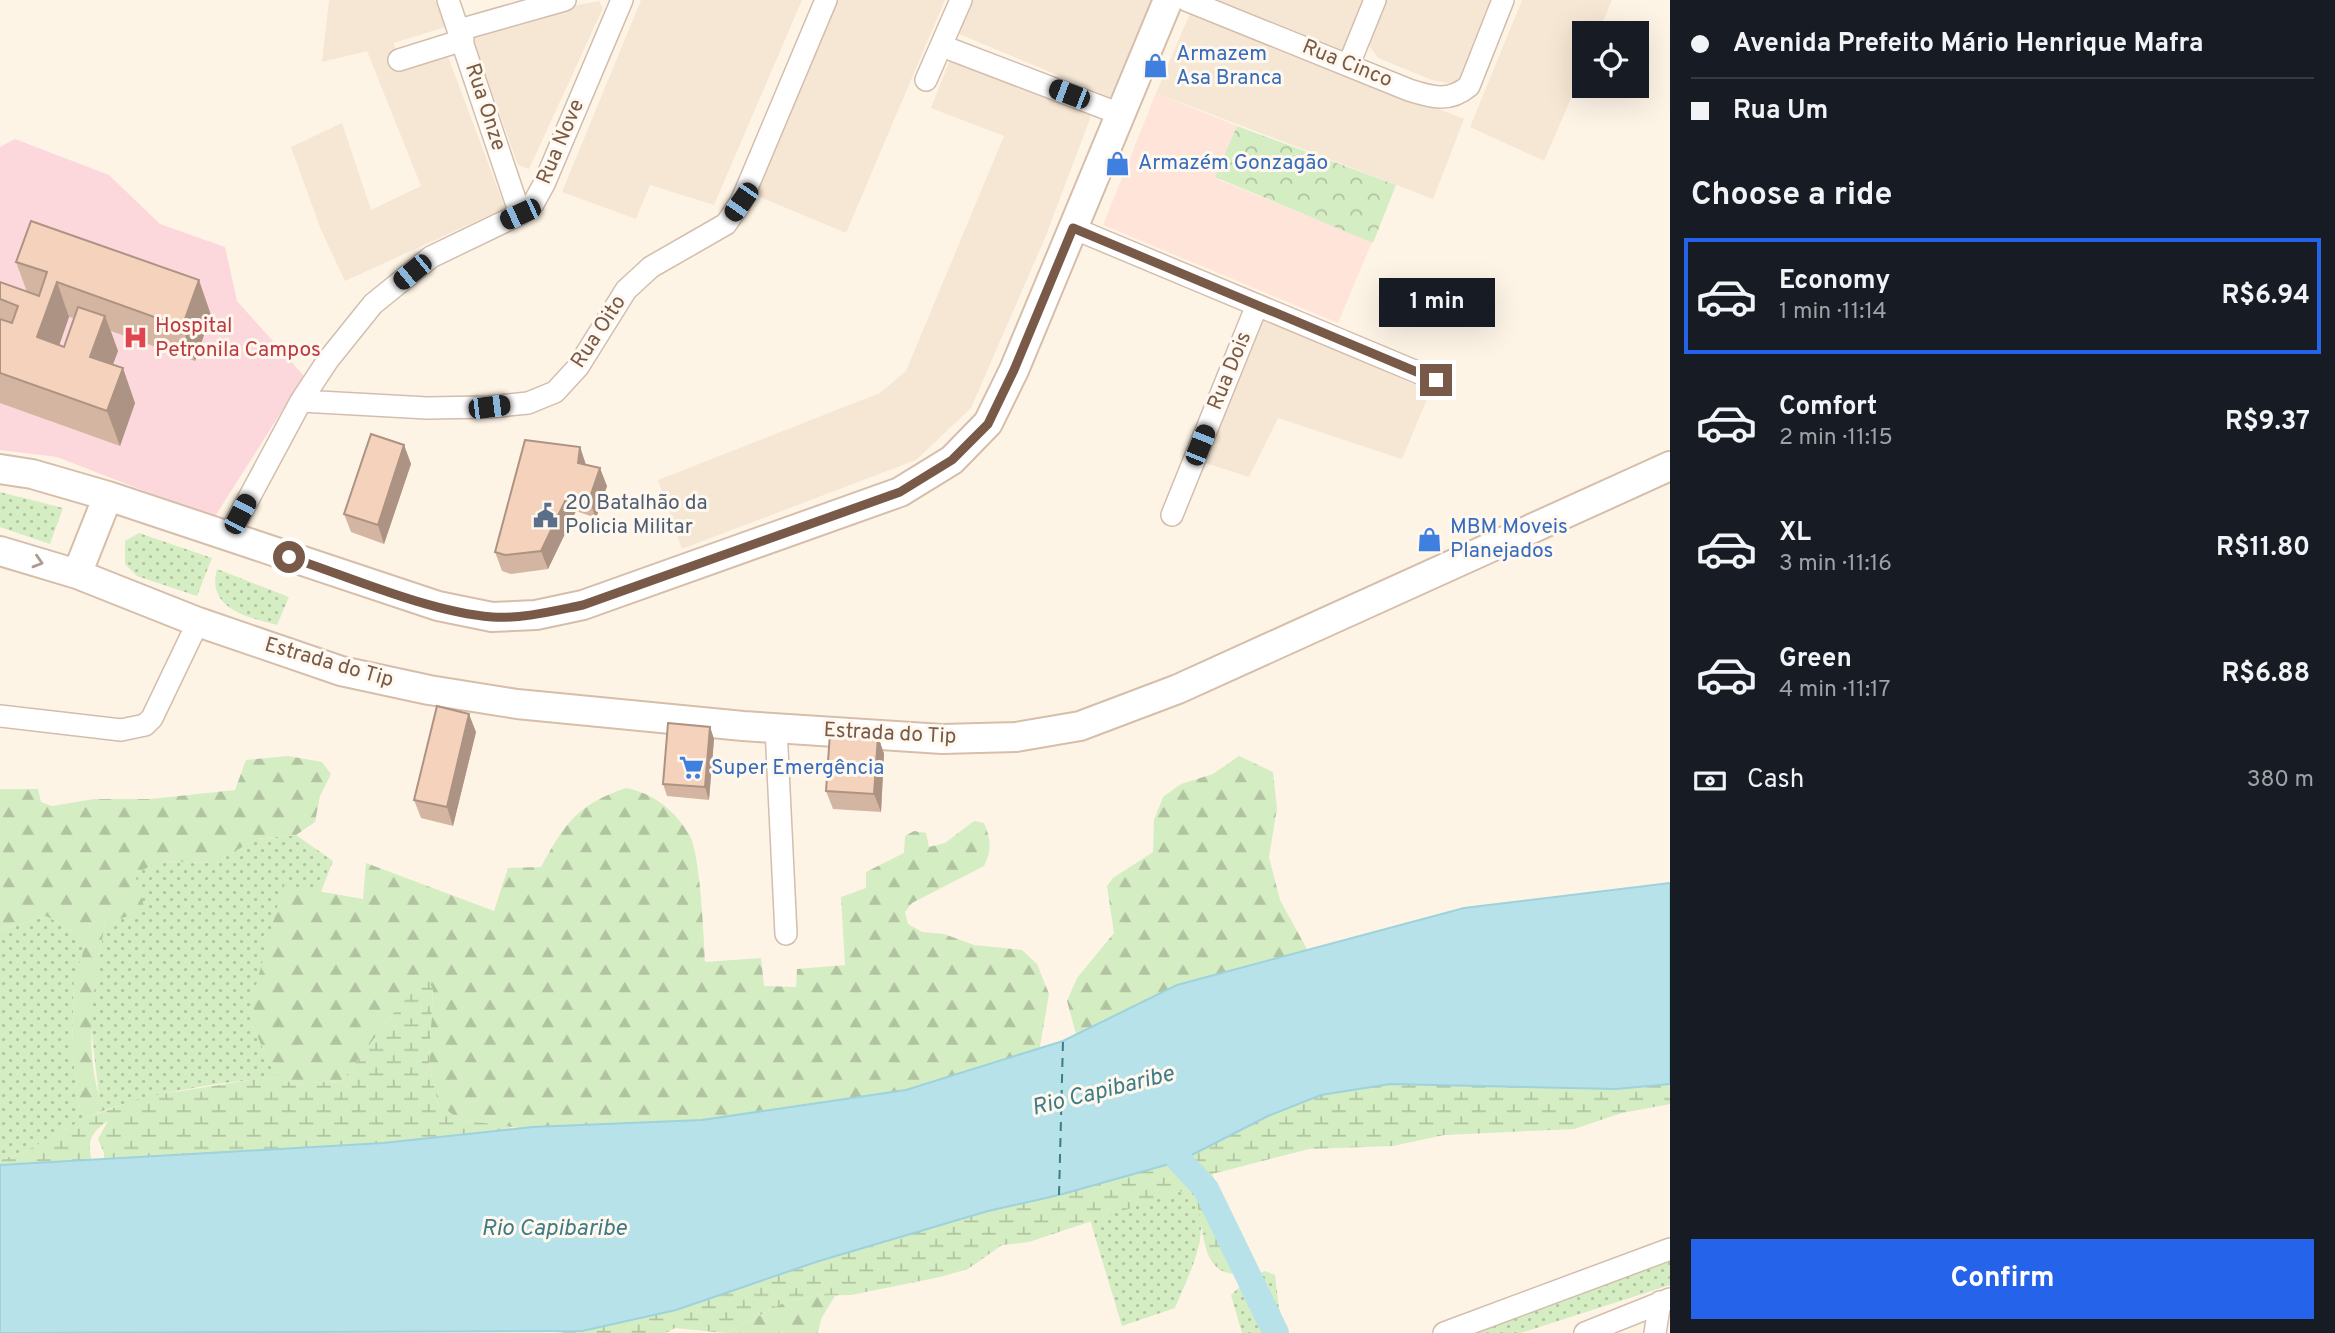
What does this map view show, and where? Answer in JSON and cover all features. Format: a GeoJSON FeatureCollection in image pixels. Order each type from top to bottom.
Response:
{"type":"FeatureCollection","features":[{"type":"Feature","properties":{"kind":"street","name":"Rua Onze"},"geometry":{"type":"LineString","coordinates":[[448,0],[520,214]]}},
{"type":"Feature","properties":{"kind":"street"},"geometry":{"type":"LineString","coordinates":[[399,60],[461,35],[565,0]]}},
{"type":"Feature","properties":{"kind":"street","name":"Rua Nove"},"geometry":{"type":"LineString","coordinates":[[228,537],[301,401],[328,360],[373,304],[431,257],[520,214],[533,204],[544,184],[621,0]]}},
{"type":"Feature","properties":{"kind":"street","name":"Rua Oito"},"geometry":{"type":"LineString","coordinates":[[301,401],[427,408],[489,407],[528,403],[555,392],[578,367],[626,290],[651,267],[726,224],[741,202],[826,0]]}},
{"type":"Feature","properties":{"kind":"street"},"geometry":{"type":"LineString","coordinates":[[926,80],[961,0]]}},
{"type":"Feature","properties":{"kind":"street"},"geometry":{"type":"LineString","coordinates":[[0,469],[32,474],[108,496],[438,606],[492,617],[536,615],[583,605],[900,492],[952,460],[988,424],[1014,370],[1168,0]]}},
{"type":"Feature","properties":{"kind":"street","name":"Rua Cinco"},"geometry":{"type":"LineString","coordinates":[[1186,0],[1433,97],[1459,94],[1469,86],[1503,0]]}},
{"type":"Feature","properties":{"kind":"street"},"geometry":{"type":"LineString","coordinates":[[1349,64],[1375,0]]}},
{"type":"Feature","properties":{"kind":"street"},"geometry":{"type":"LineString","coordinates":[[942,46],[1120,114]]}},
{"type":"Feature","properties":{"kind":"street"},"geometry":{"type":"LineString","coordinates":[[1073,228],[1436,380]]}},
{"type":"Feature","properties":{"kind":"street","name":"Rua Dois"},"geometry":{"type":"LineString","coordinates":[[1172,515],[1256,305]]}},
{"type":"Feature","properties":{"kind":"street","name":"Estrada do Tip"},"geometry":{"type":"LineString","coordinates":[[0,551],[76,574],[198,622],[341,671],[429,690],[517,704],[776,728],[942,739],[1016,737],[1080,726],[1178,689],[1670,466]]}},
{"type":"Feature","properties":{"kind":"street"},"geometry":{"type":"LineString","coordinates":[[76,574],[108,496]]}},
{"type":"Feature","properties":{"kind":"street"},"geometry":{"type":"LineString","coordinates":[[0,716],[121,730],[145,726],[198,622]]}},
{"type":"Feature","properties":{"kind":"street"},"geometry":{"type":"LineString","coordinates":[[776,728],[786,934]]}},
{"type":"Feature","properties":{"kind":"street"},"geometry":{"type":"LineString","coordinates":[[1444,1333],[1670,1249]]}},
{"type":"Feature","properties":{"kind":"street"},"geometry":{"type":"LineString","coordinates":[[1585,1333],[1665,1301]]}},
{"type":"Feature","properties":{"kind":"street"},"geometry":{"type":"LineString","coordinates":[[1655,1333],[1665,1301]]}},
{"type":"Feature","properties":{"kind":"shaded area"},"geometry":{"type":"Polygon","coordinates":[[[329,0],[435,0],[445,27],[394,43],[401,69],[447,54],[505,208],[345,281],[321,230],[291,147],[342,123],[371,210],[421,186],[367,51],[322,62],[329,0]]]}},
{"type":"Feature","properties":{"kind":"shaded area"},"geometry":{"type":"Polygon","coordinates":[[[641,0],[802,0],[714,205],[650,185],[636,219],[562,192],[641,0]]]}},
{"type":"Feature","properties":{"kind":"shaded area"},"geometry":{"type":"Polygon","coordinates":[[[836,0],[945,0],[846,233],[755,195],[836,0]]]}},
{"type":"Feature","properties":{"kind":"shaded area"},"geometry":{"type":"Polygon","coordinates":[[[973,0],[1151,0],[1110,97],[959,34],[973,0]]]}},
{"type":"Feature","properties":{"kind":"shaded area"},"geometry":{"type":"Polygon","coordinates":[[[1218,0],[1363,0],[1343,50],[1218,0]]]}},
{"type":"Feature","properties":{"kind":"shaded area"},"geometry":{"type":"Polygon","coordinates":[[[1387,0],[1490,0],[1456,85],[1432,80],[1378,58],[1368,44],[1387,0]]]}},
{"type":"Feature","properties":{"kind":"shaded area"},"geometry":{"type":"Polygon","coordinates":[[[1522,0],[1612,0],[1603,21],[1572,21],[1572,96],[1544,161],[1470,127],[1522,0]]]}},
{"type":"Feature","properties":{"kind":"shaded area"},"geometry":{"type":"Polygon","coordinates":[[[599,1],[603,8],[529,169],[518,165],[472,37],[534,13],[599,1]]]}},
{"type":"Feature","properties":{"kind":"shaded area"},"geometry":{"type":"Polygon","coordinates":[[[1191,11],[1464,119],[1433,199],[1156,93],[1191,11]]]}},
{"type":"Feature","properties":{"kind":"shaded area"},"geometry":{"type":"Polygon","coordinates":[[[953,52],[1094,108],[1045,238],[971,408],[916,460],[682,549],[658,480],[880,393],[906,371],[1004,136],[931,108],[953,52]]]}},
{"type":"Feature","properties":{"kind":"shaded area"},"geometry":{"type":"Polygon","coordinates":[[[1156,93],[1237,126],[1215,178],[1372,242],[1338,323],[1103,225],[1156,93]]]}},
{"type":"Feature","properties":{"kind":"shaded area","name":"Hospital Petronila Campos"},"geometry":{"type":"Polygon","coordinates":[[[15,139],[109,175],[160,224],[225,247],[237,301],[304,376],[214,518],[57,457],[0,450],[0,147],[15,139]]]}},
{"type":"Feature","properties":{"kind":"shaded area"},"geometry":{"type":"Polygon","coordinates":[[[1265,317],[1430,392],[1402,459],[1278,418],[1249,477],[1202,462],[1265,317]]]}},
{"type":"Feature","properties":{"kind":"green space"},"geometry":{"type":"Polygon","coordinates":[[[1237,126],[1396,185],[1373,243],[1215,177],[1237,126]]]}},
{"type":"Feature","properties":{"kind":"green space"},"geometry":{"type":"Polygon","coordinates":[[[0,492],[63,508],[50,544],[0,527],[0,492]]]}},
{"type":"Feature","properties":{"kind":"green space"},"geometry":{"type":"Polygon","coordinates":[[[139,533],[212,558],[197,596],[137,576],[125,564],[125,541],[139,533]]]}},
{"type":"Feature","properties":{"kind":"green space"},"geometry":{"type":"Polygon","coordinates":[[[217,569],[289,597],[277,625],[242,614],[224,602],[215,583],[217,569]]]}},
{"type":"Feature","properties":{"kind":"green space"},"geometry":{"type":"Polygon","coordinates":[[[288,756],[322,762],[331,774],[320,796],[315,822],[296,835],[256,839],[215,863],[160,861],[135,874],[145,910],[105,924],[94,993],[91,1043],[97,1089],[105,1110],[88,1117],[80,1110],[72,1050],[74,980],[86,943],[67,927],[46,916],[0,931],[0,789],[38,789],[41,802],[52,806],[94,799],[151,799],[235,790],[246,760],[288,756]]]}},
{"type":"Feature","properties":{"kind":"green space"},"geometry":{"type":"Polygon","coordinates":[[[1239,756],[1273,772],[1277,808],[1269,857],[1280,900],[1308,951],[1177,985],[1076,1034],[1067,1001],[1077,978],[1114,933],[1107,886],[1113,878],[1153,852],[1154,820],[1163,797],[1181,784],[1213,774],[1239,756]]]}},
{"type":"Feature","properties":{"kind":"green space"},"geometry":{"type":"Polygon","coordinates":[[[626,788],[636,790],[663,804],[690,836],[699,878],[705,962],[761,958],[764,986],[796,987],[797,969],[845,965],[841,897],[866,888],[866,872],[904,853],[905,836],[914,831],[926,833],[929,847],[945,843],[974,821],[984,823],[990,845],[984,866],[912,903],[905,912],[908,924],[922,932],[944,934],[974,945],[1022,950],[1037,964],[1049,994],[1039,1052],[858,1108],[563,1134],[460,1120],[438,1104],[429,1064],[433,989],[399,1006],[342,1081],[295,1084],[277,1078],[253,1027],[254,993],[283,885],[363,899],[366,863],[494,911],[508,868],[541,867],[574,817],[596,801],[626,788]]]}},
{"type":"Feature","properties":{"kind":"green space"},"geometry":{"type":"Polygon","coordinates":[[[296,835],[333,861],[321,892],[283,886],[253,1027],[277,1078],[190,1088],[105,1110],[99,1096],[90,1018],[105,924],[134,874],[160,861],[215,863],[256,839],[296,835]]]}},
{"type":"Feature","properties":{"kind":"green space"},"geometry":{"type":"Polygon","coordinates":[[[46,916],[67,927],[86,943],[74,981],[72,1050],[80,1110],[88,1117],[24,1152],[0,1160],[0,931],[46,916]]]}},
{"type":"Feature","properties":{"kind":"green space"},"geometry":{"type":"Polygon","coordinates":[[[427,978],[433,989],[429,1064],[438,1104],[460,1120],[508,1126],[521,1134],[104,1163],[104,1153],[98,1139],[108,1121],[96,1131],[90,1141],[94,1168],[0,1180],[0,1160],[24,1152],[88,1117],[144,1097],[256,1079],[277,1078],[295,1084],[342,1081],[399,1006],[427,978]]]}},
{"type":"Feature","properties":{"kind":"green space"},"geometry":{"type":"Polygon","coordinates":[[[1390,1084],[1616,1089],[1670,1084],[1670,1104],[1622,1113],[1574,1129],[1444,1135],[1393,1146],[1309,1149],[1212,1174],[1239,1234],[1247,1273],[1230,1273],[1218,1268],[1210,1258],[1191,1188],[1029,1242],[1002,1245],[968,1269],[940,1277],[851,1295],[815,1296],[785,1302],[726,1333],[675,1328],[666,1333],[551,1333],[582,1331],[676,1310],[819,1261],[988,1211],[1059,1195],[1180,1161],[1268,1116],[1321,1095],[1390,1084]]]}},
{"type":"Feature","properties":{"kind":"green space"},"geometry":{"type":"Polygon","coordinates":[[[1191,1188],[1198,1203],[1201,1234],[1193,1264],[1175,1308],[1122,1326],[1090,1220],[1191,1188]]]}},
{"type":"Feature","properties":{"kind":"green space"},"geometry":{"type":"Polygon","coordinates":[[[1670,1259],[1670,1285],[1521,1333],[1461,1333],[1670,1259]]]}},
{"type":"Feature","properties":{"kind":"green space"},"geometry":{"type":"Polygon","coordinates":[[[1265,1271],[1275,1275],[1279,1308],[1287,1333],[1242,1333],[1231,1295],[1249,1278],[1265,1271]]]}},
{"type":"Feature","properties":{"kind":"green space"},"geometry":{"type":"Polygon","coordinates":[[[815,1296],[835,1296],[821,1319],[818,1333],[726,1333],[785,1302],[815,1296]]]}},
{"type":"Feature","properties":{"kind":"water","name":"Rio Capibaribe"},"geometry":{"type":"Polygon","coordinates":[[[1670,883],[1670,1084],[1616,1089],[1390,1084],[1321,1095],[1268,1116],[1180,1161],[1059,1195],[988,1211],[819,1261],[676,1310],[582,1331],[0,1333],[0,1165],[383,1143],[533,1127],[702,1120],[906,1090],[1063,1041],[1177,985],[1464,908],[1670,883]]]}},
{"type":"Feature","properties":{"kind":"building"},"geometry":{"type":"Polygon","coordinates":[[[31,221],[199,280],[182,327],[57,282],[37,337],[64,347],[78,307],[105,316],[90,357],[123,368],[107,411],[0,373],[0,319],[12,323],[18,306],[0,299],[0,282],[39,296],[47,272],[16,262],[31,221]]]}},
{"type":"Feature","properties":{"kind":"building"},"geometry":{"type":"Polygon","coordinates":[[[371,434],[404,445],[378,525],[344,514],[371,434]]]}},
{"type":"Feature","properties":{"kind":"building","name":"20 Batalhão da Policia Militar"},"geometry":{"type":"Polygon","coordinates":[[[525,440],[580,447],[578,463],[600,468],[589,500],[569,493],[541,551],[505,555],[495,552],[525,440]]]}},
{"type":"Feature","properties":{"kind":"building"},"geometry":{"type":"Polygon","coordinates":[[[437,706],[469,714],[447,807],[414,800],[437,706]]]}},
{"type":"Feature","properties":{"kind":"building","name":"Super Emergência"},"geometry":{"type":"Polygon","coordinates":[[[668,723],[710,727],[705,787],[663,784],[668,723]]]}},
{"type":"Feature","properties":{"kind":"building"},"geometry":{"type":"Polygon","coordinates":[[[830,733],[878,736],[874,794],[826,791],[830,733]]]}},
{"type":"Feature","properties":{"kind":"waterway"},"geometry":{"type":"LineString","coordinates":[[1163,1131],[1180,1161],[1206,1189],[1276,1333]]}},
{"type":"Feature","properties":{"kind":"ferry route"},"geometry":{"type":"LineString","coordinates":[[1059,1195],[1063,1041]]}},
{"type":"Feature","properties":{"kind":"place","name":"Armazem Asa Branca"},"geometry":{"type":"Point","coordinates":[1156,66]}},
{"type":"Feature","properties":{"kind":"place","name":"Armazém Gonzagão"},"geometry":{"type":"Point","coordinates":[1118,163]}},
{"type":"Feature","properties":{"kind":"place","name":"Hospital Petronila Campos"},"geometry":{"type":"Point","coordinates":[135,338]}},
{"type":"Feature","properties":{"kind":"place","name":"20 Batalhão da Policia Militar"},"geometry":{"type":"Point","coordinates":[545,515]}},
{"type":"Feature","properties":{"kind":"place","name":"MBM Moveis Planejados"},"geometry":{"type":"Point","coordinates":[1430,539]}},
{"type":"Feature","properties":{"kind":"place","name":"Super Emergência"},"geometry":{"type":"Point","coordinates":[691,768]}},
{"type":"Feature","properties":{"kind":"route"},"geometry":{"type":"LineString","coordinates":[[289,557],[438,606],[492,617],[536,615],[583,605],[900,492],[952,460],[988,424],[1014,370],[1073,228],[1436,380]]}}]}
